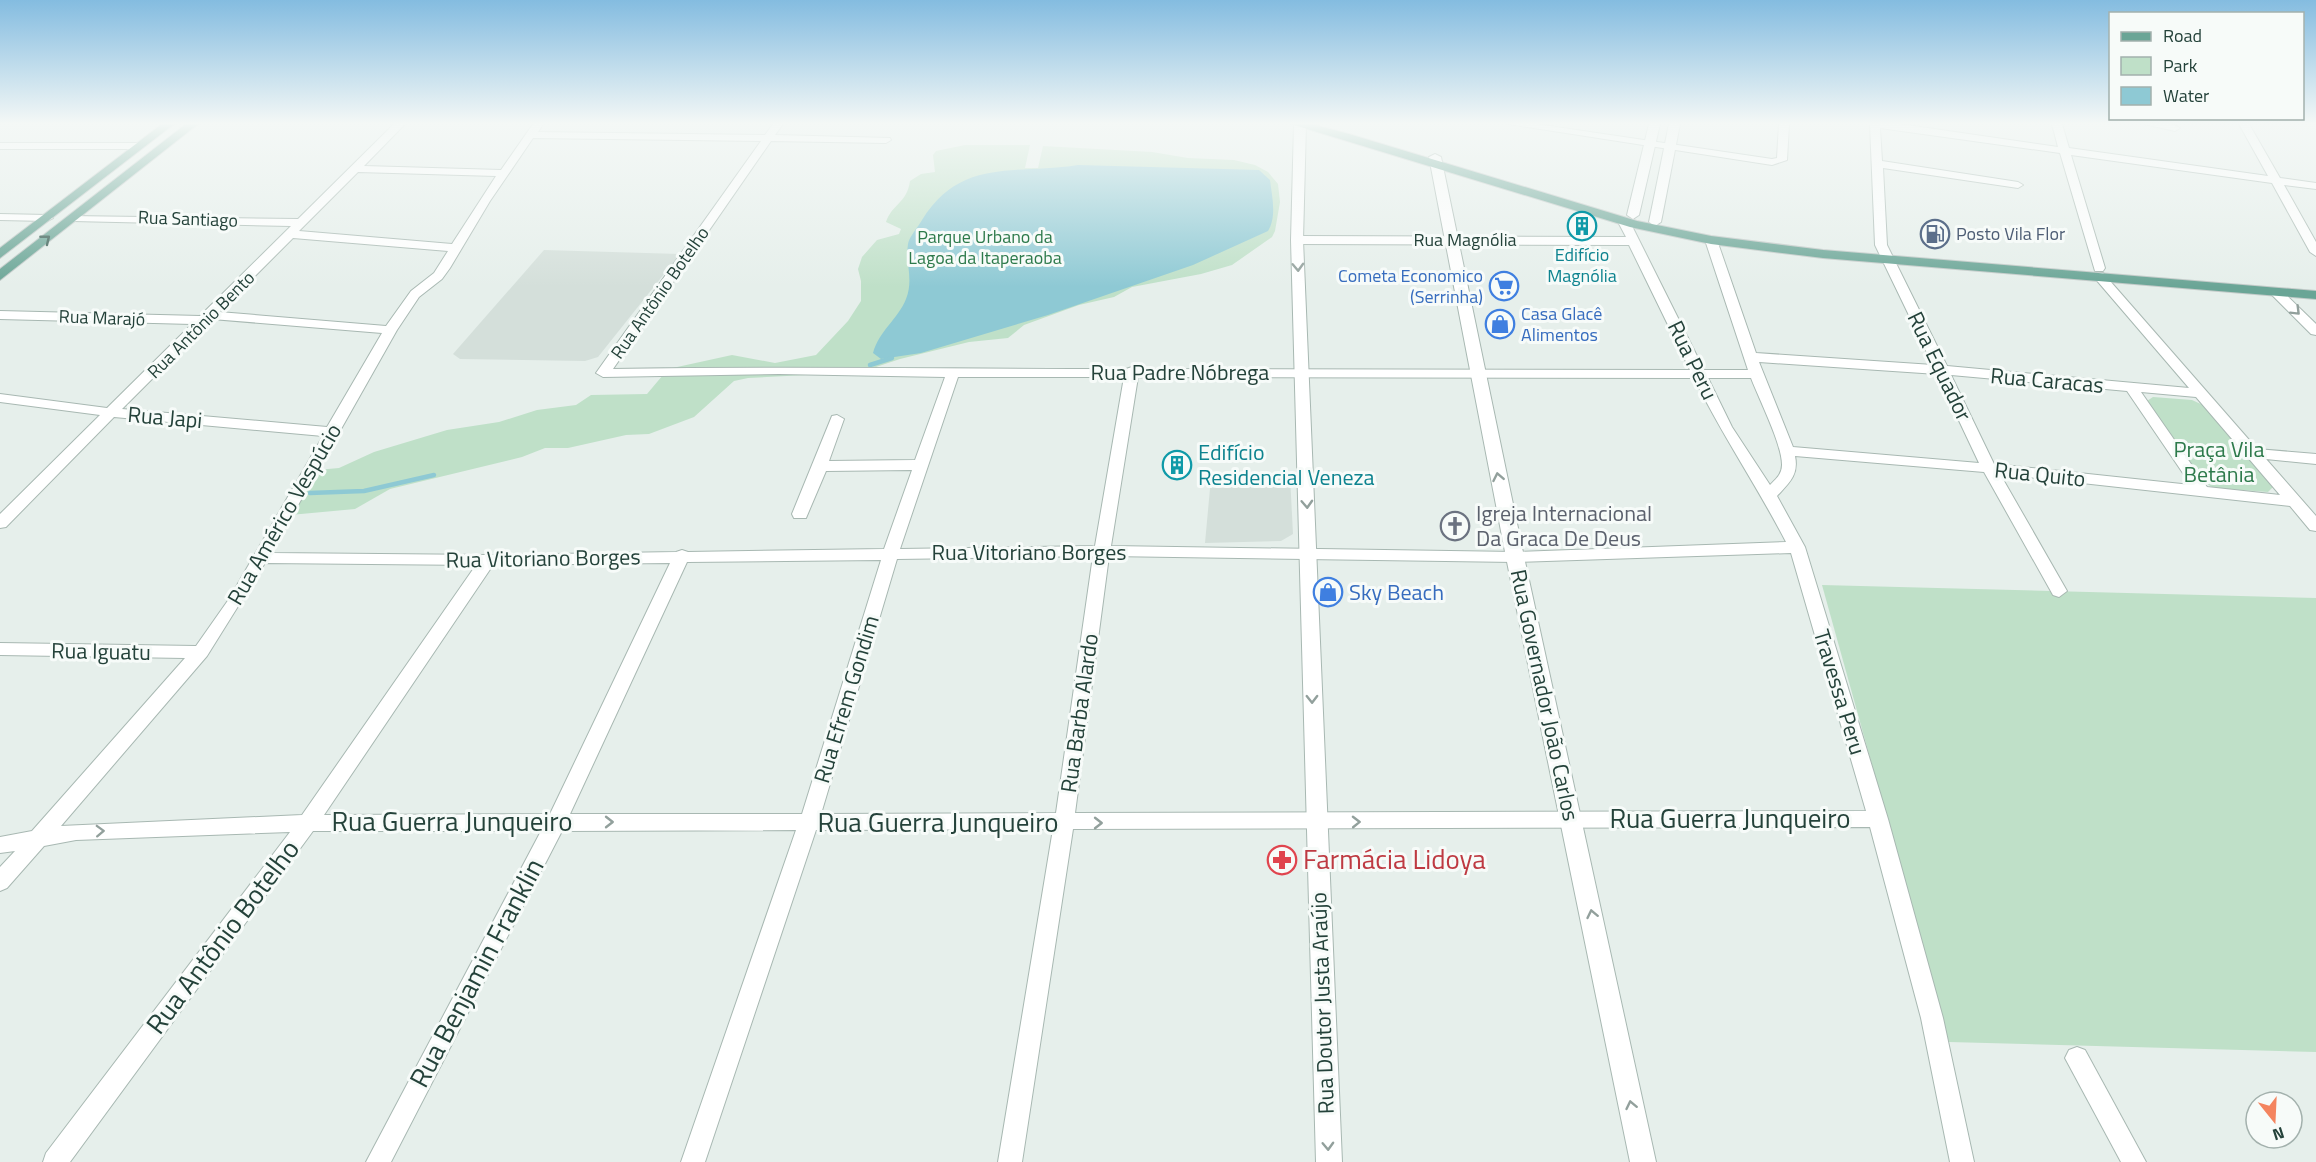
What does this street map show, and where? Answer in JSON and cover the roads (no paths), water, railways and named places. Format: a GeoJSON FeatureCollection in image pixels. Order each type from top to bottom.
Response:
{"type":"FeatureCollection","features":[{"type":"Feature","properties":{"kind":"main road"},"geometry":{"type":"LineString","coordinates":[[0,254],[98,178]]}},
{"type":"Feature","properties":{"kind":"main road"},"geometry":{"type":"LineString","coordinates":[[0,276],[124,178]]}},
{"type":"Feature","properties":{"kind":"main road"},"geometry":{"type":"LineString","coordinates":[[1496,178],[1628,218],[1712,240],[1886,256],[2316,286]]}},
{"type":"Feature","properties":{"kind":"main road"},"geometry":{"type":"LineString","coordinates":[[1628,218],[1789,244],[1886,256]]}},
{"type":"Feature","properties":{"kind":"main road"},"geometry":{"type":"LineString","coordinates":[[2099,272],[2316,295]]}},
{"type":"Feature","properties":{"kind":"street","name":"Rua Antônio Bento"},"geometry":{"type":"LineString","coordinates":[[0,523],[114,413],[346,178]]}},
{"type":"Feature","properties":{"kind":"street","name":"Rua Américo Vespúcio"},"geometry":{"type":"LineString","coordinates":[[0,882],[42,837],[201,652],[261,558],[390,330],[415,294],[438,276],[500,178]]}},
{"type":"Feature","properties":{"kind":"street","name":"Rua Antônio Botelho"},"geometry":{"type":"LineString","coordinates":[[603,373],[741,178]]}},
{"type":"Feature","properties":{"kind":"street","name":"Rua Doutor Justa Araújo"},"geometry":{"type":"LineString","coordinates":[[1298,178],[1297,240],[1309,554],[1315,822],[1329,1162]]}},
{"type":"Feature","properties":{"kind":"street","name":"Rua Governador João Carlos"},"geometry":{"type":"LineString","coordinates":[[1440,178],[1515,557],[1643,1162]]}},
{"type":"Feature","properties":{"kind":"street"},"geometry":{"type":"LineString","coordinates":[[1628,218],[1641,193],[1644,178]]}},
{"type":"Feature","properties":{"kind":"street"},"geometry":{"type":"LineString","coordinates":[[1655,222],[1664,178]]}},
{"type":"Feature","properties":{"kind":"street","name":"Rua Equador"},"geometry":{"type":"LineString","coordinates":[[1879,178],[1881,246],[1989,468],[2059,591]]}},
{"type":"Feature","properties":{"kind":"street"},"geometry":{"type":"LineString","coordinates":[[1973,178],[2018,185]]}},
{"type":"Feature","properties":{"kind":"street"},"geometry":{"type":"LineString","coordinates":[[2072,178],[2099,272],[2200,393],[2316,526]]}},
{"type":"Feature","properties":{"kind":"street"},"geometry":{"type":"LineString","coordinates":[[2261,178],[2316,186]]}},
{"type":"Feature","properties":{"kind":"street"},"geometry":{"type":"LineString","coordinates":[[2274,180],[2316,252]]}},
{"type":"Feature","properties":{"kind":"street"},"geometry":{"type":"LineString","coordinates":[[1641,193],[1660,196]]}},
{"type":"Feature","properties":{"kind":"street"},"geometry":{"type":"LineString","coordinates":[[0,217],[47,218]]}},
{"type":"Feature","properties":{"kind":"street","name":"Rua Santiago"},"geometry":{"type":"LineString","coordinates":[[73,218],[302,223]]}},
{"type":"Feature","properties":{"kind":"street","name":"Rua Peru"},"geometry":{"type":"LineString","coordinates":[[1628,218],[1633,241],[1725,427],[1769,495]]}},
{"type":"Feature","properties":{"kind":"street"},"geometry":{"type":"LineString","coordinates":[[291,234],[456,248]]}},
{"type":"Feature","properties":{"kind":"street","name":"Rua Magnólia"},"geometry":{"type":"LineString","coordinates":[[1297,240],[1633,241]]}},
{"type":"Feature","properties":{"kind":"street"},"geometry":{"type":"LineString","coordinates":[[1712,240],[1756,374],[1787,451],[1790,466],[1787,476],[1769,495]]}},
{"type":"Feature","properties":{"kind":"street"},"geometry":{"type":"LineString","coordinates":[[2276,292],[2316,331]]}},
{"type":"Feature","properties":{"kind":"street","name":"Rua Marajó"},"geometry":{"type":"LineString","coordinates":[[0,315],[208,317],[390,330]]}},
{"type":"Feature","properties":{"kind":"street","name":"Rua Caracas"},"geometry":{"type":"LineString","coordinates":[[1750,357],[1942,370],[2200,393]]}},
{"type":"Feature","properties":{"kind":"street","name":"Rua Padre Nóbrega"},"geometry":{"type":"LineString","coordinates":[[603,373],[778,370],[953,373],[1132,371],[1756,374]]}},
{"type":"Feature","properties":{"kind":"street","name":"Rua Barba Alardo"},"geometry":{"type":"LineString","coordinates":[[1010,1162],[1064,823],[1102,551],[1132,371]]}},
{"type":"Feature","properties":{"kind":"street","name":"Rua Efrem Gondim"},"geometry":{"type":"LineString","coordinates":[[693,1162],[809,822],[891,552],[953,373]]}},
{"type":"Feature","properties":{"kind":"street"},"geometry":{"type":"LineString","coordinates":[[2131,387],[2203,492]]}},
{"type":"Feature","properties":{"kind":"street","name":"Rua Japi"},"geometry":{"type":"LineString","coordinates":[[0,398],[114,413],[331,432]]}},
{"type":"Feature","properties":{"kind":"street"},"geometry":{"type":"LineString","coordinates":[[800,514],[837,419]]}},
{"type":"Feature","properties":{"kind":"street","name":"Rua Quito"},"geometry":{"type":"LineString","coordinates":[[1787,451],[1989,468],[2293,501]]}},
{"type":"Feature","properties":{"kind":"street"},"geometry":{"type":"LineString","coordinates":[[2254,453],[2316,459]]}},
{"type":"Feature","properties":{"kind":"street"},"geometry":{"type":"LineString","coordinates":[[819,466],[921,465]]}},
{"type":"Feature","properties":{"kind":"street","name":"Travessa Peru"},"geometry":{"type":"LineString","coordinates":[[1769,495],[1797,547],[1878,819],[1932,1018],[1962,1162]]}},
{"type":"Feature","properties":{"kind":"street","name":"Rua Vitoriano Borges"},"geometry":{"type":"LineString","coordinates":[[261,558],[488,560],[682,555],[1102,551],[1515,557],[1797,547]]}},
{"type":"Feature","properties":{"kind":"street","name":"Rua Benjamin Franklin"},"geometry":{"type":"LineString","coordinates":[[378,1162],[556,822],[682,555]]}},
{"type":"Feature","properties":{"kind":"street","name":"Rua Antônio Botelho"},"geometry":{"type":"LineString","coordinates":[[56,1162],[308,823],[488,560]]}},
{"type":"Feature","properties":{"kind":"street","name":"Rua Iguatu"},"geometry":{"type":"LineString","coordinates":[[0,649],[201,652]]}},
{"type":"Feature","properties":{"kind":"street","name":"Rua Guerra Junqueiro"},"geometry":{"type":"LineString","coordinates":[[0,845],[76,832],[308,823],[1064,823],[1878,819]]}},
{"type":"Feature","properties":{"kind":"street"},"geometry":{"type":"LineString","coordinates":[[2077,1058],[2134,1162]]}},
{"type":"Feature","properties":{"kind":"water"},"geometry":{"type":"Polygon","coordinates":[[[971,178],[1268,178],[1273,206],[1272,219],[1268,231],[1193,265],[1048,315],[921,353],[881,359],[873,353],[876,345],[903,306],[908,292],[907,251],[909,241],[937,200],[954,186],[971,178]]]}},
{"type":"Feature","properties":{"kind":"waterway"},"geometry":{"type":"LineString","coordinates":[[870,365],[892,358]]}},
{"type":"Feature","properties":{"kind":"waterway"},"geometry":{"type":"LineString","coordinates":[[310,493],[364,491],[434,475]]}},
{"type":"Feature","properties":{"kind":"place","name":"Edifício Magnólia"},"geometry":{"type":"Point","coordinates":[1582,226]}},
{"type":"Feature","properties":{"kind":"place","name":"Posto Vila Flor"},"geometry":{"type":"Point","coordinates":[1935,234]}},
{"type":"Feature","properties":{"kind":"place","name":"Cometa Economico (Serrinha)"},"geometry":{"type":"Point","coordinates":[1504,286]}},
{"type":"Feature","properties":{"kind":"place","name":"Casa Glacê Alimentos"},"geometry":{"type":"Point","coordinates":[1500,324]}},
{"type":"Feature","properties":{"kind":"place","name":"Edifício Residencial Veneza"},"geometry":{"type":"Point","coordinates":[1177,465]}},
{"type":"Feature","properties":{"kind":"place","name":"Igreja Internacional Da Graca De Deus"},"geometry":{"type":"Point","coordinates":[1455,526]}},
{"type":"Feature","properties":{"kind":"place","name":"Sky Beach"},"geometry":{"type":"Point","coordinates":[1328,592]}},
{"type":"Feature","properties":{"kind":"place","name":"Farmácia Lidoya"},"geometry":{"type":"Point","coordinates":[1282,860]}},
{"type":"Feature","properties":{"kind":"park label","name":"Parque Urbano da Lagoa da Itaperaoba"},"geometry":{"type":"Point","coordinates":[985,247]}},
{"type":"Feature","properties":{"kind":"park label","name":"Praça Vila Betânia"},"geometry":{"type":"Point","coordinates":[2219,462]}}]}
